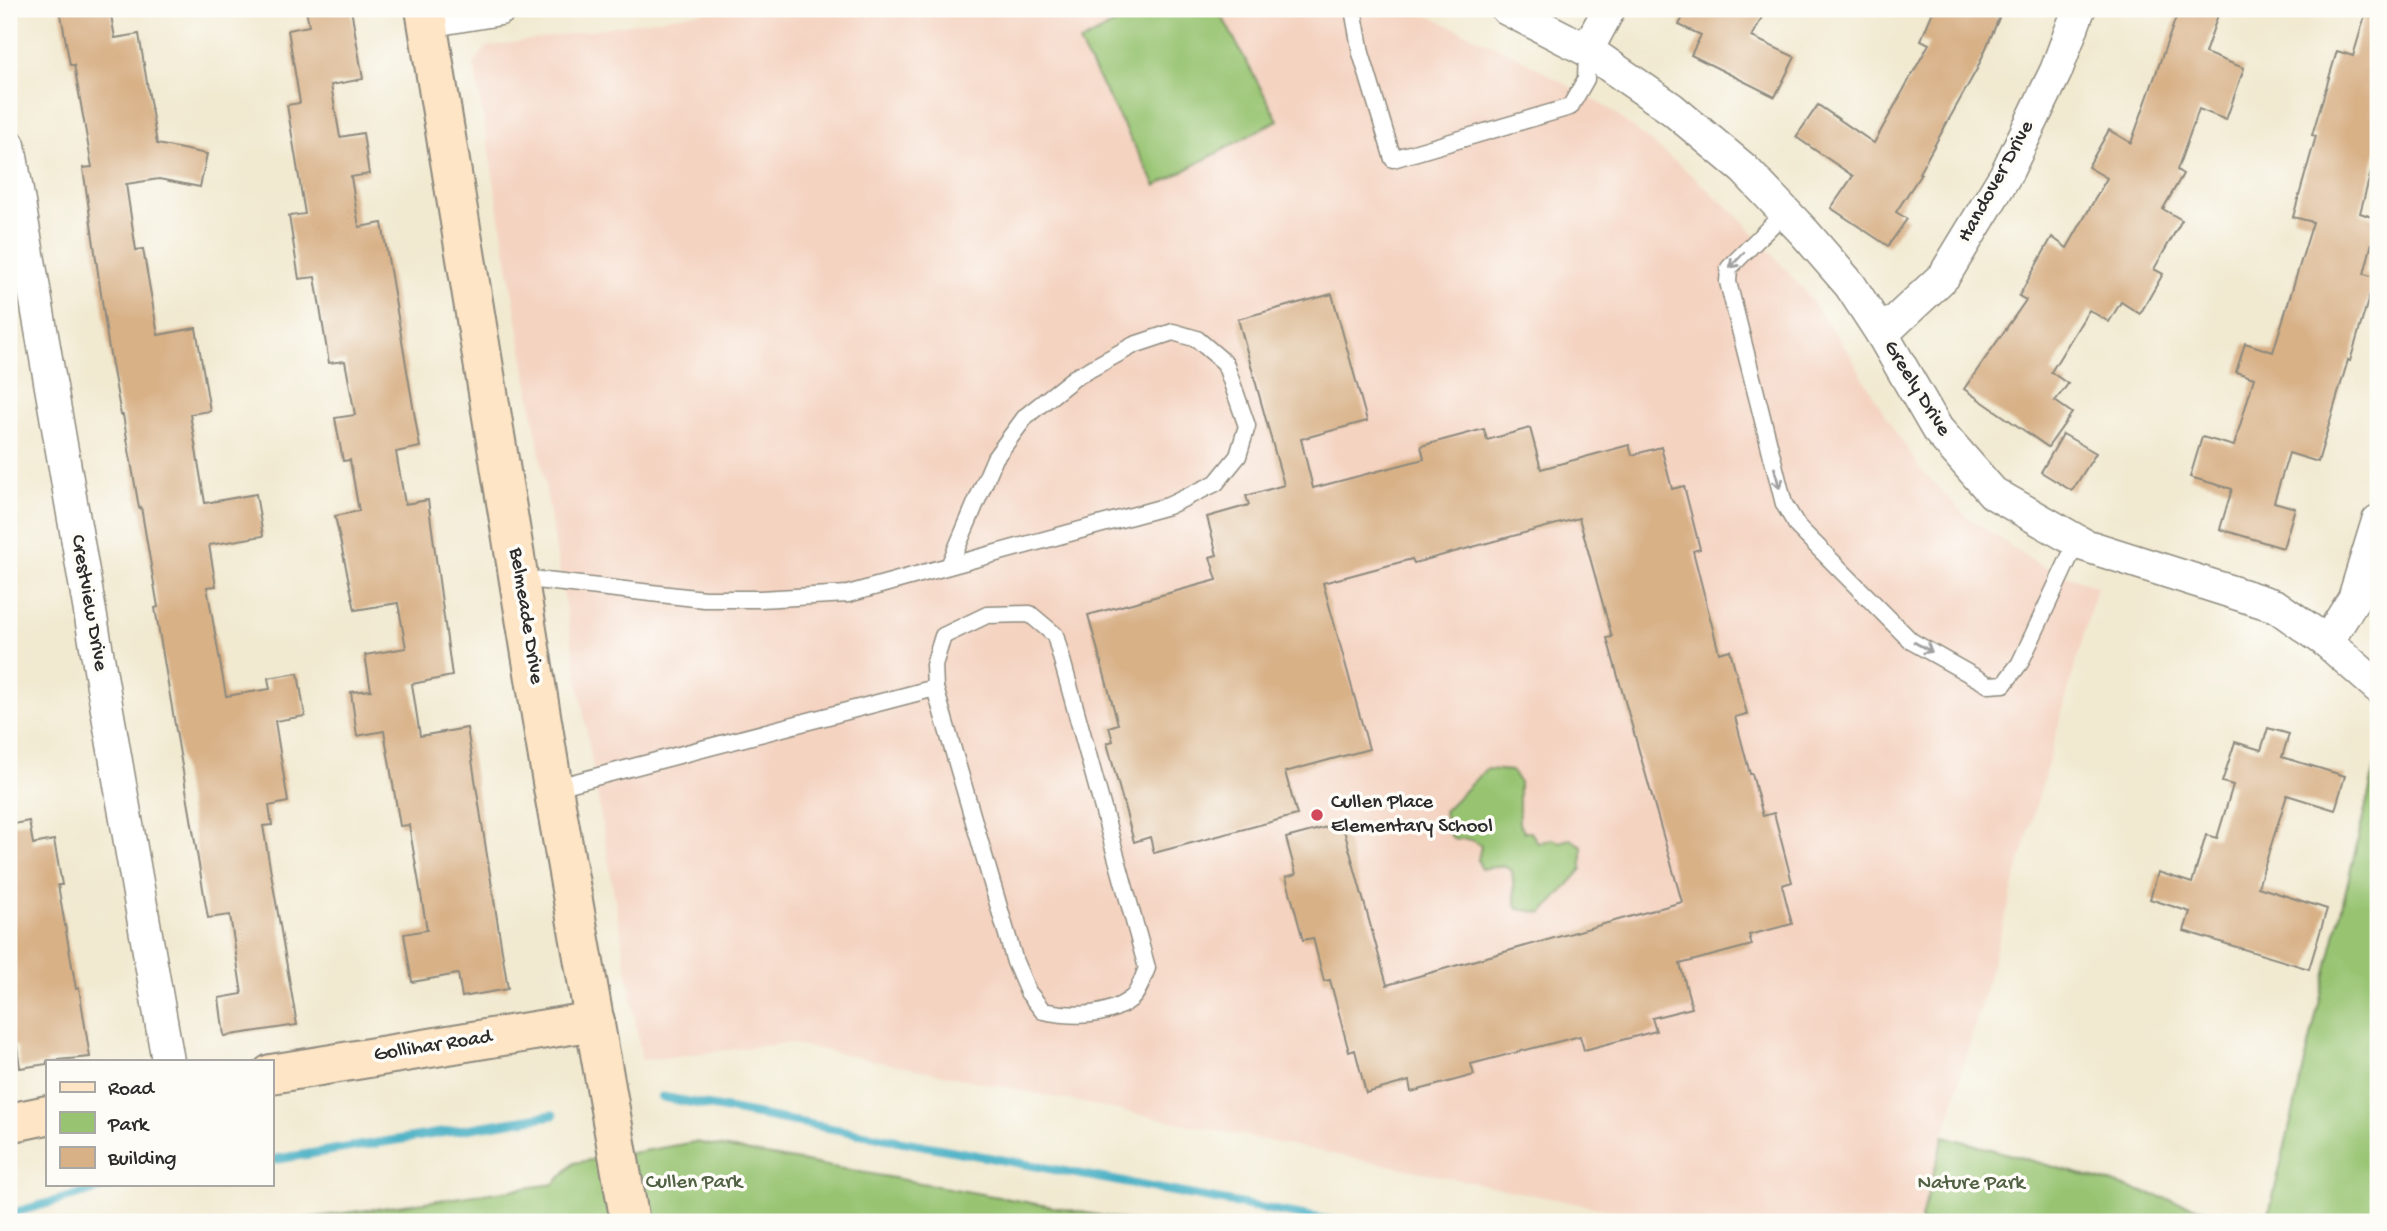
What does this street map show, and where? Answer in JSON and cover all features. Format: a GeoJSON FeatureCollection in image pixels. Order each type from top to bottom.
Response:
{"type":"FeatureCollection","features":[{"type":"Feature","properties":{"kind":"street"},"geometry":{"type":"LineString","coordinates":[[426,15],[500,9]]}},
{"type":"Feature","properties":{"kind":"street","name":"Greely Drive"},"geometry":{"type":"LineString","coordinates":[[1507,9],[1587,50],[1672,109],[1744,169],[1850,285],[1937,429],[1993,493],[2077,541],[2276,606],[2327,642],[2378,687]]}},
{"type":"Feature","properties":{"kind":"street"},"geometry":{"type":"LineString","coordinates":[[1587,50],[1609,9]]}},
{"type":"Feature","properties":{"kind":"street","name":"Handover Drive"},"geometry":{"type":"LineString","coordinates":[[1882,334],[1944,275],[1999,185],[2056,71],[2078,9]]}},
{"type":"Feature","properties":{"kind":"street","name":"Belmeade Drive"},"geometry":{"type":"LineString","coordinates":[[426,15],[553,788],[630,1222]]}},
{"type":"Feature","properties":{"kind":"street","name":"Crestview Drive"},"geometry":{"type":"LineString","coordinates":[[9,145],[168,1060]]}},
{"type":"Feature","properties":{"kind":"street"},"geometry":{"type":"LineString","coordinates":[[2327,642],[2354,599],[2378,521]]}},
{"type":"Feature","properties":{"kind":"street","name":"Gollihar Road"},"geometry":{"type":"LineString","coordinates":[[273,1074],[595,1021]]}},
{"type":"Feature","properties":{"kind":"street"},"geometry":{"type":"LineString","coordinates":[[9,1123],[46,1115]]}},
{"type":"Feature","properties":{"kind":"lane"},"geometry":{"type":"LineString","coordinates":[[1353,9],[1361,53],[1393,159],[1570,107],[1586,79],[1587,50]]}},
{"type":"Feature","properties":{"kind":"lane"},"geometry":{"type":"LineString","coordinates":[[1785,212],[1729,268],[1727,282],[1784,504],[1798,527],[1911,641],[1989,685],[2004,684],[2020,663],[2077,541]]}},
{"type":"Feature","properties":{"kind":"lane"},"geometry":{"type":"LineString","coordinates":[[519,578],[704,598],[760,599],[848,594],[1168,506],[1216,483],[1238,456],[1247,426],[1225,363],[1197,339],[1173,332],[1134,345],[1074,378],[1026,416],[995,458],[949,566]]}},
{"type":"Feature","properties":{"kind":"lane"},"geometry":{"type":"LineString","coordinates":[[1030,614],[1055,635],[1147,968],[1134,997],[1102,1013],[1071,1016],[1043,1011],[1028,992],[1015,962],[935,688],[934,665],[943,636],[986,615],[1030,614]]}},
{"type":"Feature","properties":{"kind":"lane"},"geometry":{"type":"LineString","coordinates":[[553,788],[935,688]]}},
{"type":"Feature","properties":{"kind":"shaded area","name":"Cullen Place Elementary School"},"geometry":{"type":"Polygon","coordinates":[[[722,9],[1401,9],[1431,17],[1514,55],[1609,109],[1738,216],[1803,289],[1849,353],[1921,470],[1966,516],[2036,563],[2097,587],[1920,1222],[1667,1222],[788,1043],[642,1060],[474,63],[487,47],[722,9]]]}},
{"type":"Feature","properties":{"kind":"green space"},"geometry":{"type":"Polygon","coordinates":[[[1142,9],[1218,9],[1278,120],[1156,186],[1079,43],[1142,9]]]}},
{"type":"Feature","properties":{"kind":"green space"},"geometry":{"type":"Polygon","coordinates":[[[2378,755],[2378,1222],[2267,1222],[2378,755]]]}},
{"type":"Feature","properties":{"kind":"green space"},"geometry":{"type":"Polygon","coordinates":[[[1486,769],[1512,771],[1519,782],[1519,824],[1525,832],[1531,832],[1538,843],[1553,839],[1559,842],[1570,839],[1582,846],[1582,869],[1543,913],[1518,909],[1512,871],[1504,866],[1481,869],[1478,860],[1481,846],[1467,839],[1453,838],[1450,834],[1444,811],[1486,769]]]}},
{"type":"Feature","properties":{"kind":"green space","name":"Nature Park"},"geometry":{"type":"Polygon","coordinates":[[[1944,1136],[2250,1222],[1920,1222],[1944,1136]]]}},
{"type":"Feature","properties":{"kind":"green space","name":"Cullen Park"},"geometry":{"type":"Polygon","coordinates":[[[695,1142],[1136,1222],[281,1222],[554,1184],[574,1163],[695,1142]]]}},
{"type":"Feature","properties":{"kind":"building"},"geometry":{"type":"Polygon","coordinates":[[[60,9],[110,9],[115,38],[139,34],[157,144],[207,154],[200,187],[159,179],[126,184],[136,250],[143,249],[158,335],[196,328],[210,411],[190,414],[205,503],[256,494],[263,536],[209,545],[216,586],[207,587],[226,696],[270,689],[268,678],[298,673],[305,716],[275,721],[288,802],[269,806],[272,825],[263,826],[297,1025],[224,1036],[219,998],[242,994],[230,915],[208,918],[155,608],[158,607],[141,507],[139,508],[108,343],[83,168],[92,167],[74,65],[70,65],[60,9]]]}},
{"type":"Feature","properties":{"kind":"building"},"geometry":{"type":"Polygon","coordinates":[[[306,9],[351,9],[363,79],[331,85],[340,137],[363,133],[369,174],[351,177],[359,227],[382,223],[420,447],[396,452],[405,504],[428,500],[452,676],[412,684],[420,736],[467,728],[508,989],[462,997],[458,974],[412,982],[404,934],[427,930],[409,825],[400,826],[384,731],[357,736],[351,692],[371,690],[365,655],[406,648],[398,603],[355,610],[335,516],[359,511],[350,460],[343,461],[335,418],[355,415],[345,361],[329,363],[315,277],[299,279],[289,216],[305,214],[287,105],[300,103],[288,30],[309,26],[306,9]]]}},
{"type":"Feature","properties":{"kind":"building"},"geometry":{"type":"Polygon","coordinates":[[[1687,9],[1766,9],[1752,37],[1795,57],[1775,97],[1691,55],[1701,35],[1679,25],[1687,9]]]}},
{"type":"Feature","properties":{"kind":"building"},"geometry":{"type":"Polygon","coordinates":[[[1934,9],[1976,9],[1999,18],[1977,69],[1919,173],[1921,174],[1896,212],[1907,219],[1888,246],[1831,208],[1853,176],[1796,137],[1818,105],[1874,143],[1929,44],[1921,40],[1934,9]]]}},
{"type":"Feature","properties":{"kind":"building"},"geometry":{"type":"Polygon","coordinates":[[[2179,9],[2220,9],[2205,53],[2244,68],[2226,120],[2199,109],[2177,170],[2183,174],[2163,209],[2182,220],[2154,269],[2163,274],[2140,314],[2121,302],[2109,322],[2089,310],[2051,372],[2068,384],[2055,401],[2072,413],[2048,447],[1964,389],[2026,300],[2019,296],[2052,237],[2067,248],[2107,178],[2088,167],[2109,130],[2131,143],[2179,9]]]}},
{"type":"Feature","properties":{"kind":"building"},"geometry":{"type":"Polygon","coordinates":[[[2367,9],[2378,9],[2378,146],[2360,213],[2378,219],[2364,274],[2375,277],[2318,462],[2289,453],[2274,502],[2295,508],[2283,548],[2220,529],[2232,489],[2190,477],[2202,437],[2234,446],[2254,378],[2236,372],[2245,343],[2273,352],[2313,222],[2293,217],[2316,136],[2312,135],[2337,51],[2353,56],[2367,9]]]}},
{"type":"Feature","properties":{"kind":"building"},"geometry":{"type":"Polygon","coordinates":[[[1332,294],[1367,421],[1301,439],[1313,488],[1424,459],[1421,446],[1484,429],[1487,440],[1530,428],[1541,469],[1629,445],[1632,455],[1661,447],[1672,489],[1684,486],[1700,549],[1693,551],[1719,653],[1730,650],[1747,714],[1735,717],[1750,774],[1763,816],[1774,813],[1792,882],[1782,885],[1792,924],[1749,935],[1752,945],[1680,964],[1692,1008],[1652,1018],[1656,1031],[1584,1050],[1580,1036],[1471,1064],[1474,1075],[1411,1092],[1409,1081],[1366,1093],[1355,1050],[1349,1052],[1330,980],[1324,981],[1313,938],[1303,940],[1286,877],[1296,874],[1286,838],[1342,823],[1387,985],[1682,902],[1607,638],[1612,637],[1579,518],[1414,563],[1412,559],[1323,583],[1369,749],[1285,772],[1297,815],[1154,853],[1150,837],[1134,842],[1107,743],[1113,741],[1109,727],[1118,724],[1088,615],[1217,580],[1210,557],[1217,555],[1207,517],[1249,505],[1246,496],[1284,485],[1238,319],[1332,294]]]}},
{"type":"Feature","properties":{"kind":"building"},"geometry":{"type":"Polygon","coordinates":[[[2063,434],[2096,453],[2072,491],[2041,472],[2063,434]]]}},
{"type":"Feature","properties":{"kind":"building"},"geometry":{"type":"Polygon","coordinates":[[[2268,728],[2289,734],[2282,757],[2345,776],[2335,810],[2287,795],[2258,887],[2327,909],[2309,969],[2184,931],[2190,912],[2150,899],[2158,872],[2192,883],[2206,835],[2217,838],[2233,785],[2222,782],[2235,742],[2261,750],[2268,728]]]}},
{"type":"Feature","properties":{"kind":"building"},"geometry":{"type":"Polygon","coordinates":[[[29,821],[33,844],[54,840],[62,885],[58,885],[90,1057],[46,1060],[46,1064],[20,1068],[17,1046],[9,1047],[9,825],[29,821]]]}},
{"type":"Feature","properties":{"kind":"waterway"},"geometry":{"type":"LineString","coordinates":[[662,1097],[1338,1222]]}},
{"type":"Feature","properties":{"kind":"waterway"},"geometry":{"type":"LineString","coordinates":[[273,1160],[553,1115]]}},
{"type":"Feature","properties":{"kind":"waterway"},"geometry":{"type":"LineString","coordinates":[[9,1214],[113,1186]]}},
{"type":"Feature","properties":{"kind":"place","name":"Cullen Place Elementary School"},"geometry":{"type":"Point","coordinates":[1317,815]}}]}
